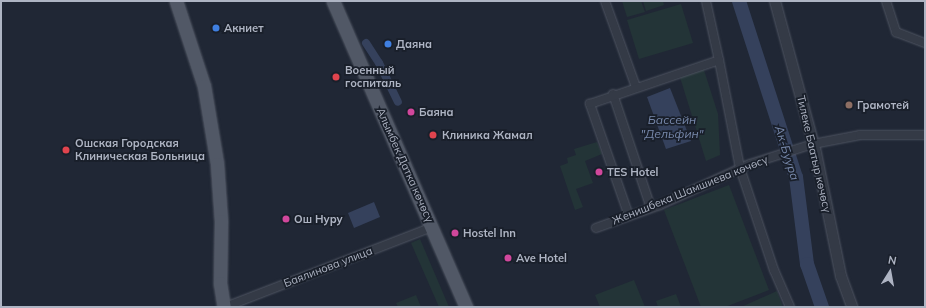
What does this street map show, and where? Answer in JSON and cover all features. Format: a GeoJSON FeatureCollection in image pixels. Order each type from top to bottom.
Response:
{"type":"FeatureCollection","features":[{"type":"Feature","properties":{"kind":"main road"},"geometry":{"type":"LineString","coordinates":[[176,1],[204,86],[217,164],[221,221],[220,283],[224,307]]}},
{"type":"Feature","properties":{"kind":"main road","name":"Алымбек Датка көчөсү"},"geometry":{"type":"LineString","coordinates":[[333,1],[466,307]]}},
{"type":"Feature","properties":{"kind":"street"},"geometry":{"type":"LineString","coordinates":[[605,1],[636,87]]}},
{"type":"Feature","properties":{"kind":"street"},"geometry":{"type":"LineString","coordinates":[[706,1],[740,168],[774,270],[790,307]]}},
{"type":"Feature","properties":{"kind":"street","name":"Тилеке Баатыр көчөсү"},"geometry":{"type":"LineString","coordinates":[[777,1],[813,144],[841,276],[852,307]]}},
{"type":"Feature","properties":{"kind":"street"},"geometry":{"type":"LineString","coordinates":[[886,1],[896,32],[925,43]]}},
{"type":"Feature","properties":{"kind":"street"},"geometry":{"type":"LineString","coordinates":[[629,216],[590,104],[614,94],[719,60]]}},
{"type":"Feature","properties":{"kind":"street"},"geometry":{"type":"LineString","coordinates":[[614,94],[651,208]]}},
{"type":"Feature","properties":{"kind":"street","name":"Женишбека Шамшиева көчөсү"},"geometry":{"type":"LineString","coordinates":[[596,228],[651,208],[752,163],[813,144],[860,135],[925,135]]}},
{"type":"Feature","properties":{"kind":"street","name":"Баялинова улица"},"geometry":{"type":"LineString","coordinates":[[224,307],[432,227]]}},
{"type":"Feature","properties":{"kind":"shaded area"},"geometry":{"type":"Polygon","coordinates":[[[622,1],[641,1],[645,12],[627,17],[622,1]]]}},
{"type":"Feature","properties":{"kind":"shaded area"},"geometry":{"type":"Polygon","coordinates":[[[643,1],[663,1],[664,5],[646,11],[643,1]]]}},
{"type":"Feature","properties":{"kind":"shaded area"},"geometry":{"type":"Polygon","coordinates":[[[681,4],[693,43],[639,59],[627,20],[681,4]]]}},
{"type":"Feature","properties":{"kind":"shaded area"},"geometry":{"type":"Polygon","coordinates":[[[703,67],[718,114],[720,155],[706,161],[679,74],[703,67]]]}},
{"type":"Feature","properties":{"kind":"shaded area"},"geometry":{"type":"Polygon","coordinates":[[[597,142],[602,154],[585,161],[593,183],[576,189],[583,207],[575,210],[560,166],[568,163],[567,158],[576,155],[574,149],[597,142]]]}},
{"type":"Feature","properties":{"kind":"shaded area"},"geometry":{"type":"Polygon","coordinates":[[[729,185],[769,290],[725,307],[701,307],[664,210],[729,185]]]}},
{"type":"Feature","properties":{"kind":"shaded area"},"geometry":{"type":"Polygon","coordinates":[[[420,239],[449,307],[439,307],[411,243],[420,239]]]}},
{"type":"Feature","properties":{"kind":"shaded area"},"geometry":{"type":"Polygon","coordinates":[[[634,280],[645,307],[600,307],[595,295],[634,280]]]}},
{"type":"Feature","properties":{"kind":"shaded area"},"geometry":{"type":"Polygon","coordinates":[[[777,291],[783,307],[741,307],[777,291]]]}},
{"type":"Feature","properties":{"kind":"shaded area"},"geometry":{"type":"Polygon","coordinates":[[[676,294],[681,307],[658,307],[656,301],[676,294]]]}},
{"type":"Feature","properties":{"kind":"shaded area"},"geometry":{"type":"Polygon","coordinates":[[[416,295],[421,307],[398,307],[396,303],[416,295]]]}},
{"type":"Feature","properties":{"kind":"water","name":"Бассейн \"Дельфин\""},"geometry":{"type":"Polygon","coordinates":[[[670,88],[691,141],[666,149],[647,97],[670,88]]]}},
{"type":"Feature","properties":{"kind":"water"},"geometry":{"type":"Polygon","coordinates":[[[374,202],[380,217],[354,228],[348,213],[374,202]]]}},
{"type":"Feature","properties":{"kind":"waterway","name":"Ак-Буура"},"geometry":{"type":"LineString","coordinates":[[739,1],[796,177],[807,264],[822,307]]}},
{"type":"Feature","properties":{"kind":"waterway"},"geometry":{"type":"LineString","coordinates":[[366,43],[379,63],[398,102]]}},
{"type":"Feature","properties":{"kind":"place","name":"Акниет"},"geometry":{"type":"Point","coordinates":[216,28]}},
{"type":"Feature","properties":{"kind":"place","name":"Даяна"},"geometry":{"type":"Point","coordinates":[388,44]}},
{"type":"Feature","properties":{"kind":"place","name":"Военный госпиталь"},"geometry":{"type":"Point","coordinates":[336,77]}},
{"type":"Feature","properties":{"kind":"place","name":"Грамотей"},"geometry":{"type":"Point","coordinates":[849,105]}},
{"type":"Feature","properties":{"kind":"place","name":"Баяна"},"geometry":{"type":"Point","coordinates":[411,112]}},
{"type":"Feature","properties":{"kind":"place","name":"Клиника Жамал"},"geometry":{"type":"Point","coordinates":[433,135]}},
{"type":"Feature","properties":{"kind":"place","name":"Ошская Городская Клиническая Больница"},"geometry":{"type":"Point","coordinates":[66,150]}},
{"type":"Feature","properties":{"kind":"place","name":"TES Hotel"},"geometry":{"type":"Point","coordinates":[599,172]}},
{"type":"Feature","properties":{"kind":"place","name":"Ош Нуру"},"geometry":{"type":"Point","coordinates":[286,219]}},
{"type":"Feature","properties":{"kind":"place","name":"Hostel Inn"},"geometry":{"type":"Point","coordinates":[455,233]}},
{"type":"Feature","properties":{"kind":"place","name":"Ave Hotel"},"geometry":{"type":"Point","coordinates":[508,258]}}]}
